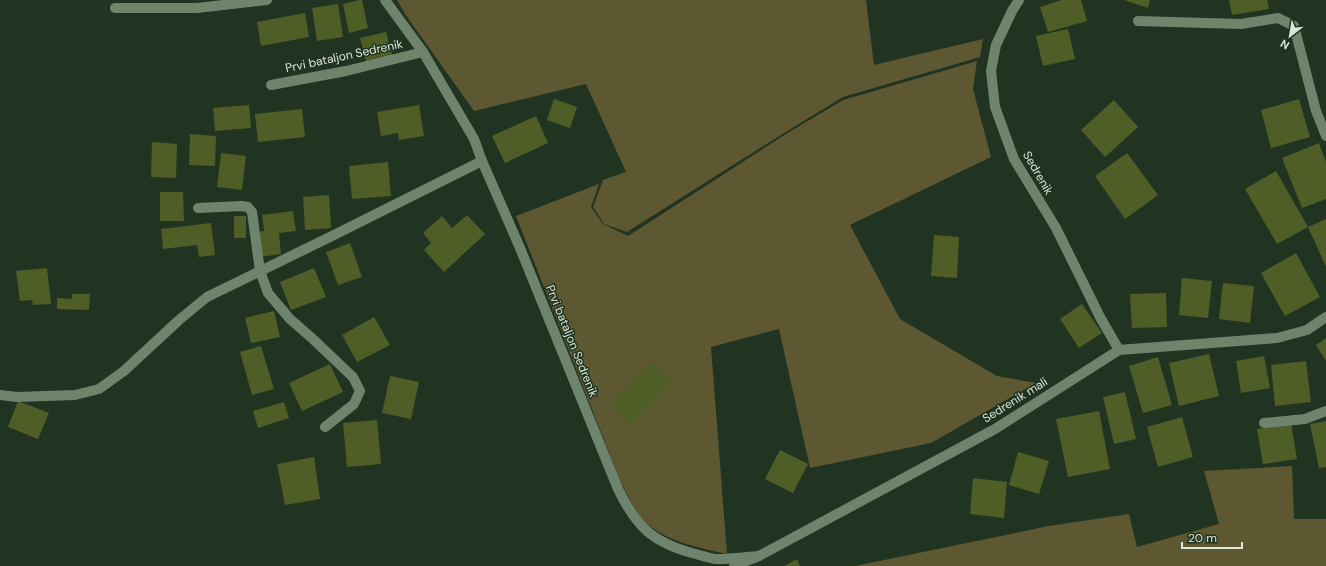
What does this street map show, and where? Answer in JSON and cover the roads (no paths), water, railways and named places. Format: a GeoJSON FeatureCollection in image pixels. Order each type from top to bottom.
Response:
{"type":"FeatureCollection","features":[{"type":"Feature","properties":{"kind":"street"},"geometry":{"type":"LineString","coordinates":[[115,8],[197,8],[267,0]]}},
{"type":"Feature","properties":{"kind":"street","name":"Prvi bataljon Sedrenik"},"geometry":{"type":"LineString","coordinates":[[385,0],[423,52],[474,139],[618,489],[628,509],[642,527],[659,540],[688,551],[715,559],[759,556]]}},
{"type":"Feature","properties":{"kind":"street","name":"Sedrenik"},"geometry":{"type":"LineString","coordinates":[[1019,0],[1012,11],[996,45],[991,71],[995,107],[1014,159],[1056,228],[1100,317],[1119,350]]}},
{"type":"Feature","properties":{"kind":"street"},"geometry":{"type":"LineString","coordinates":[[1138,20],[1241,24],[1278,18],[1294,26],[1316,111],[1326,136]]}},
{"type":"Feature","properties":{"kind":"street","name":"Prvi bataljon Sedrenik"},"geometry":{"type":"LineString","coordinates":[[271,86],[346,71],[423,52]]}},
{"type":"Feature","properties":{"kind":"street"},"geometry":{"type":"LineString","coordinates":[[0,395],[17,397],[75,396],[99,389],[124,371],[179,320],[207,297],[330,238],[482,161]]}},
{"type":"Feature","properties":{"kind":"street"},"geometry":{"type":"LineString","coordinates":[[198,208],[248,207],[252,212],[260,271],[268,293],[286,314],[353,377],[360,391],[354,404],[325,427]]}},
{"type":"Feature","properties":{"kind":"street","name":"Sedrenik mali"},"geometry":{"type":"LineString","coordinates":[[734,566],[759,556],[995,429],[1119,350],[1277,338],[1307,330],[1326,317]]}},
{"type":"Feature","properties":{"kind":"street"},"geometry":{"type":"LineString","coordinates":[[1264,423],[1305,419],[1326,410]]}}]}
